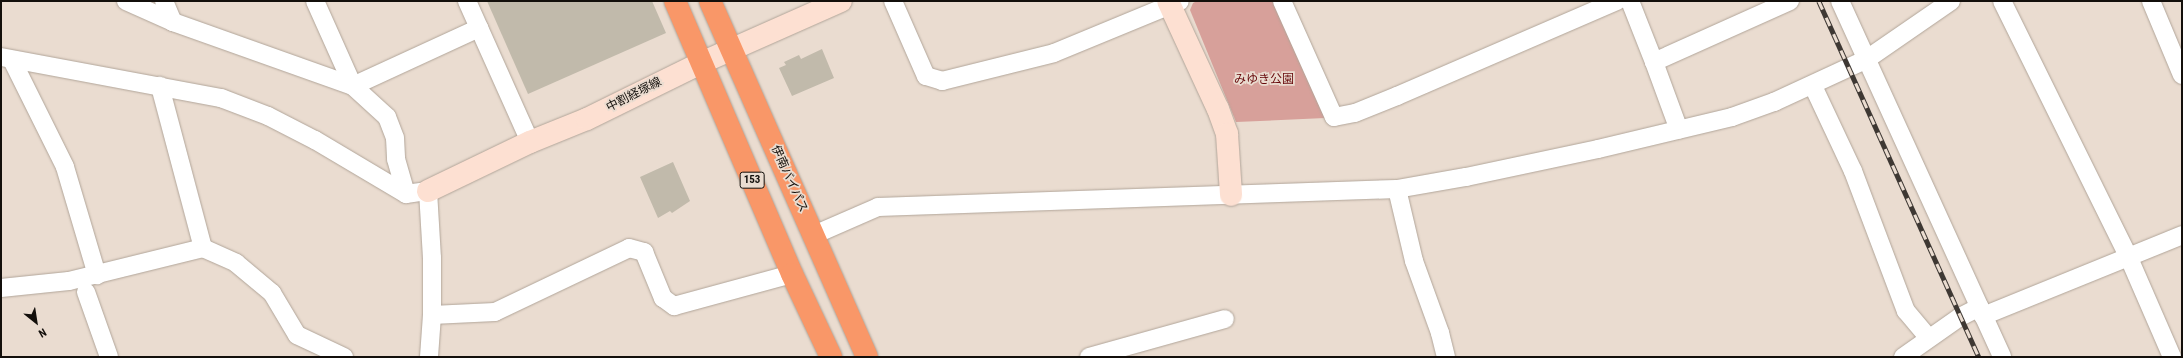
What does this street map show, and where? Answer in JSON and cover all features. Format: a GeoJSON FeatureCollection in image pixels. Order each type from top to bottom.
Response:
{"type":"FeatureCollection","features":[{"type":"Feature","properties":{"kind":"highway","name":"153"},"geometry":{"type":"LineString","coordinates":[[675,1],[792,274],[831,357]]}},
{"type":"Feature","properties":{"kind":"highway","name":"伊南バイパス"},"geometry":{"type":"LineString","coordinates":[[710,1],[867,357]]}},
{"type":"Feature","properties":{"kind":"street"},"geometry":{"type":"LineString","coordinates":[[126,1],[173,22],[353,86],[387,117],[395,138],[396,159],[406,194]]}},
{"type":"Feature","properties":{"kind":"street"},"geometry":{"type":"LineString","coordinates":[[164,1],[173,22]]}},
{"type":"Feature","properties":{"kind":"street"},"geometry":{"type":"LineString","coordinates":[[314,1],[353,86]]}},
{"type":"Feature","properties":{"kind":"street"},"geometry":{"type":"LineString","coordinates":[[467,1],[530,142]]}},
{"type":"Feature","properties":{"kind":"street","name":"中割経塚線"},"geometry":{"type":"LineString","coordinates":[[428,191],[530,142],[587,119],[731,49],[841,1]]}},
{"type":"Feature","properties":{"kind":"street"},"geometry":{"type":"LineString","coordinates":[[893,1],[926,76],[942,82],[1054,54],[1172,3],[1218,109],[1227,134],[1231,195]]}},
{"type":"Feature","properties":{"kind":"street"},"geometry":{"type":"LineString","coordinates":[[1282,1],[1334,117],[1355,113],[1397,96],[1617,1]]}},
{"type":"Feature","properties":{"kind":"street"},"geometry":{"type":"LineString","coordinates":[[1630,1],[1679,130]]}},
{"type":"Feature","properties":{"kind":"street"},"geometry":{"type":"LineString","coordinates":[[1654,62],[1790,1]]}},
{"type":"Feature","properties":{"kind":"street"},"geometry":{"type":"LineString","coordinates":[[1840,1],[2002,357]]}},
{"type":"Feature","properties":{"kind":"street"},"geometry":{"type":"LineString","coordinates":[[814,234],[878,207],[1397,189],[1473,176],[1732,117],[1813,86],[1867,60],[1951,1]]}},
{"type":"Feature","properties":{"kind":"street"},"geometry":{"type":"LineString","coordinates":[[2002,1],[2129,258],[2172,357]]}},
{"type":"Feature","properties":{"kind":"street"},"geometry":{"type":"LineString","coordinates":[[2150,1],[2182,75]]}},
{"type":"Feature","properties":{"kind":"street"},"geometry":{"type":"LineString","coordinates":[[353,86],[479,28]]}},
{"type":"Feature","properties":{"kind":"street"},"geometry":{"type":"LineString","coordinates":[[7,58],[221,98],[268,116],[315,140],[406,194],[428,191],[432,258],[432,315],[429,357]]}},
{"type":"Feature","properties":{"kind":"street"},"geometry":{"type":"LineString","coordinates":[[7,58],[65,167],[98,275]]}},
{"type":"Feature","properties":{"kind":"street"},"geometry":{"type":"LineString","coordinates":[[160,86],[203,248]]}},
{"type":"Feature","properties":{"kind":"street"},"geometry":{"type":"LineString","coordinates":[[1813,86],[1852,171],[1906,311],[1929,338]]}},
{"type":"Feature","properties":{"kind":"street"},"geometry":{"type":"LineString","coordinates":[[1397,189],[1414,261],[1440,333],[1446,357]]}},
{"type":"Feature","properties":{"kind":"street"},"geometry":{"type":"LineString","coordinates":[[1903,357],[1960,317],[1981,312],[2129,258],[2182,235]]}},
{"type":"Feature","properties":{"kind":"street"},"geometry":{"type":"LineString","coordinates":[[1,288],[69,281],[203,248],[236,262],[272,293],[297,335],[344,357]]}},
{"type":"Feature","properties":{"kind":"street"},"geometry":{"type":"LineString","coordinates":[[432,315],[495,312],[629,248],[644,252],[663,298],[674,306],[792,274]]}},
{"type":"Feature","properties":{"kind":"street"},"geometry":{"type":"LineString","coordinates":[[86,292],[108,357]]}},
{"type":"Feature","properties":{"kind":"street"},"geometry":{"type":"LineString","coordinates":[[1089,357],[1225,319]]}},
{"type":"Feature","properties":{"kind":"green space","name":"みゆき公園"},"geometry":{"type":"Polygon","coordinates":[[[1197,1],[1274,1],[1325,118],[1236,122],[1190,10],[1193,3],[1197,1]]]}},
{"type":"Feature","properties":{"kind":"building"},"geometry":{"type":"Polygon","coordinates":[[[487,1],[652,1],[666,33],[528,94],[487,1]]]}},
{"type":"Feature","properties":{"kind":"building"},"geometry":{"type":"Polygon","coordinates":[[[822,49],[834,78],[792,96],[779,68],[786,65],[784,62],[799,55],[801,59],[822,49]]]}},
{"type":"Feature","properties":{"kind":"building"},"geometry":{"type":"Polygon","coordinates":[[[673,162],[690,201],[672,213],[670,211],[658,218],[640,177],[673,162]]]}},
{"type":"Feature","properties":{"kind":"railway"},"geometry":{"type":"LineString","coordinates":[[1819,1],[1979,357]]}}]}
